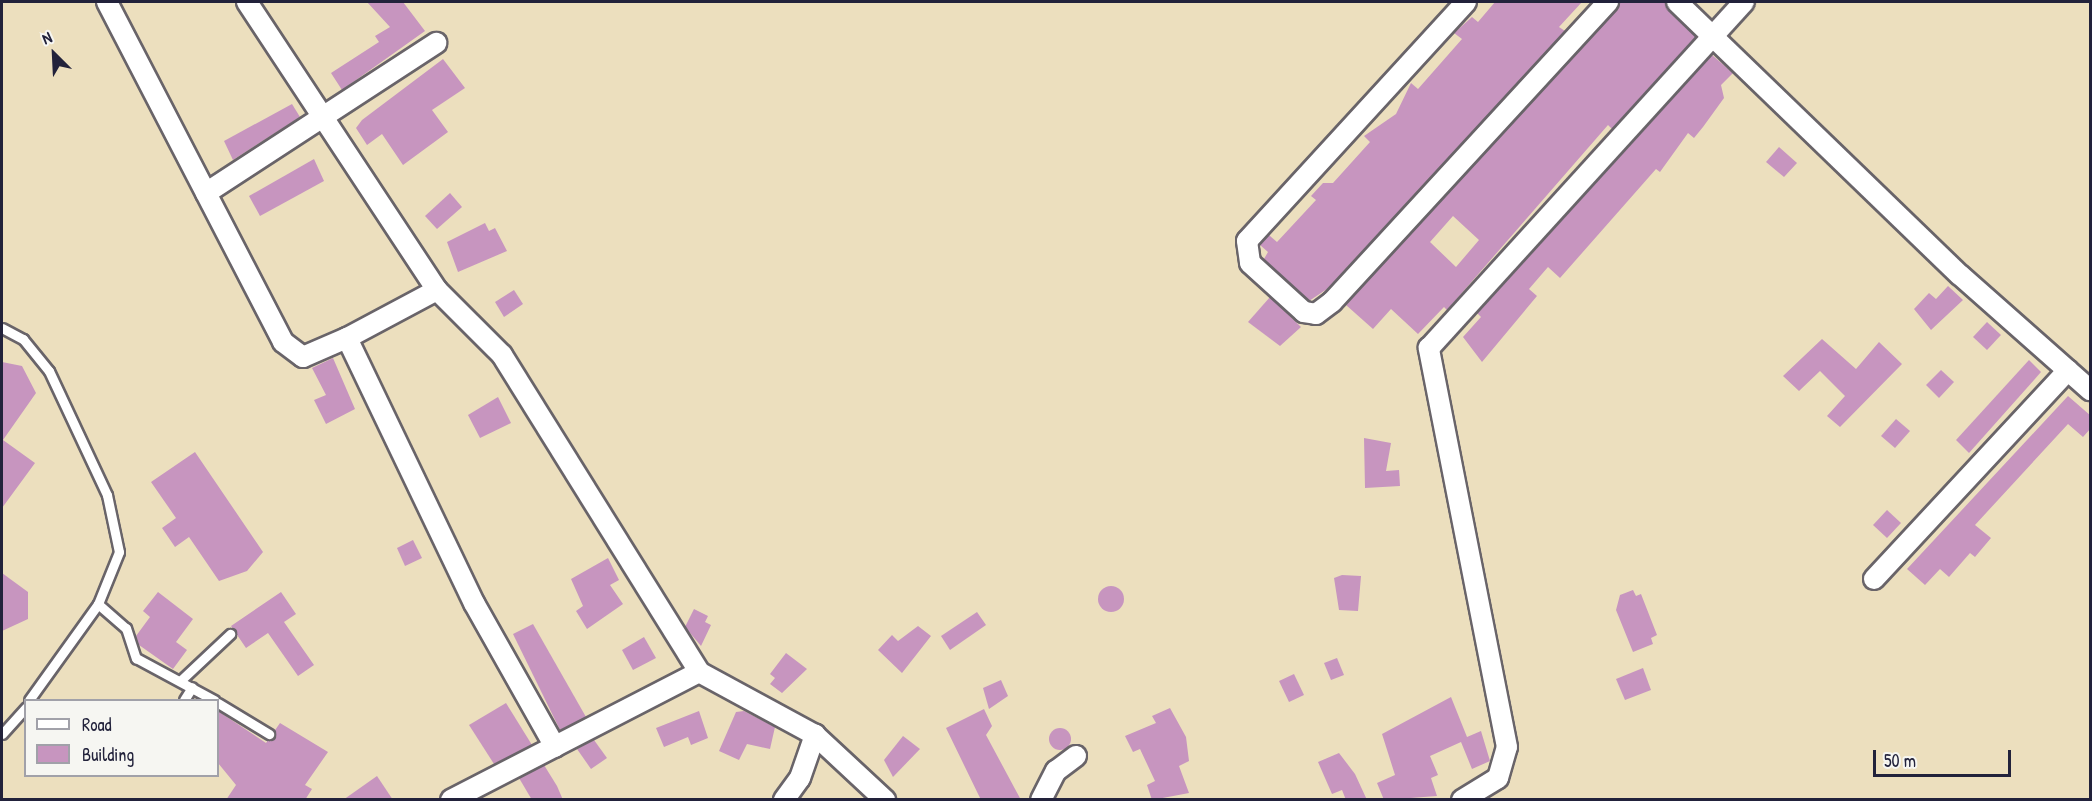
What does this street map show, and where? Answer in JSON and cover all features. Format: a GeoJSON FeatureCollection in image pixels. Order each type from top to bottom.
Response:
{"type":"FeatureCollection","features":[{"type":"Feature","properties":{"kind":"street"},"geometry":{"type":"LineString","coordinates":[[107,2],[292,354],[319,353],[437,290]]}},
{"type":"Feature","properties":{"kind":"street"},"geometry":{"type":"LineString","coordinates":[[247,2],[328,118],[437,290],[502,355],[699,672],[815,735],[885,800]]}},
{"type":"Feature","properties":{"kind":"street"},"geometry":{"type":"LineString","coordinates":[[1466,2],[1247,241],[1250,263],[1304,312],[1316,314],[1332,302],[1608,2]]}},
{"type":"Feature","properties":{"kind":"street"},"geometry":{"type":"LineString","coordinates":[[1677,2],[1960,275],[2091,390]]}},
{"type":"Feature","properties":{"kind":"street"},"geometry":{"type":"LineString","coordinates":[[1462,800],[1498,778],[1508,747],[1429,348],[1744,2]]}},
{"type":"Feature","properties":{"kind":"street"},"geometry":{"type":"LineString","coordinates":[[206,192],[328,118],[436,44]]}},
{"type":"Feature","properties":{"kind":"street"},"geometry":{"type":"LineString","coordinates":[[347,338],[474,603],[555,747]]}},
{"type":"Feature","properties":{"kind":"street"},"geometry":{"type":"LineString","coordinates":[[1874,579],[2068,370]]}},
{"type":"Feature","properties":{"kind":"street"},"geometry":{"type":"LineString","coordinates":[[451,800],[699,672]]}},
{"type":"Feature","properties":{"kind":"street"},"geometry":{"type":"LineString","coordinates":[[784,800],[800,778],[815,735]]}},
{"type":"Feature","properties":{"kind":"street"},"geometry":{"type":"LineString","coordinates":[[1041,800],[1056,771],[1076,756]]}},
{"type":"Feature","properties":{"kind":"lane"},"geometry":{"type":"LineString","coordinates":[[2,328],[23,339],[49,370],[107,495],[119,552],[98,603],[30,699]]}},
{"type":"Feature","properties":{"kind":"lane"},"geometry":{"type":"LineString","coordinates":[[98,603],[126,628],[136,658],[211,699]]}},
{"type":"Feature","properties":{"kind":"lane"},"geometry":{"type":"LineString","coordinates":[[180,681],[230,634]]}},
{"type":"Feature","properties":{"kind":"lane"},"geometry":{"type":"LineString","coordinates":[[185,699],[192,687]]}},
{"type":"Feature","properties":{"kind":"lane"},"geometry":{"type":"LineString","coordinates":[[219,704],[268,734]]}},
{"type":"Feature","properties":{"kind":"lane"},"geometry":{"type":"LineString","coordinates":[[2,734],[24,709]]}},
{"type":"Feature","properties":{"kind":"building"},"geometry":{"type":"Polygon","coordinates":[[[367,2],[403,2],[425,31],[342,90],[331,73],[379,42],[375,36],[390,27],[367,2]]]}},
{"type":"Feature","properties":{"kind":"building"},"geometry":{"type":"Polygon","coordinates":[[[1495,2],[1582,2],[1559,27],[1565,31],[1327,289],[1309,301],[1264,259],[1268,252],[1260,245],[1269,235],[1277,242],[1316,200],[1311,196],[1323,183],[1333,183],[1370,142],[1364,136],[1396,114],[1411,83],[1418,89],[1462,39],[1454,33],[1472,17],[1478,22],[1495,2]]]}},
{"type":"Feature","properties":{"kind":"building"},"geometry":{"type":"Polygon","coordinates":[[[1620,2],[1665,2],[1696,37],[1612,129],[1608,125],[1447,310],[1444,307],[1418,334],[1391,309],[1373,329],[1346,305],[1620,2]],[[1453,216],[1430,242],[1456,267],[1479,240],[1453,216]]]}},
{"type":"Feature","properties":{"kind":"building"},"geometry":{"type":"Polygon","coordinates":[[[1712,55],[1733,73],[1721,85],[1724,98],[1703,127],[1694,138],[1688,133],[1660,172],[1656,169],[1560,278],[1548,267],[1529,289],[1537,296],[1482,362],[1463,337],[1481,317],[1477,313],[1712,55]]]}},
{"type":"Feature","properties":{"kind":"building"},"geometry":{"type":"Polygon","coordinates":[[[443,59],[465,88],[432,110],[448,132],[403,165],[382,134],[367,145],[356,128],[362,120],[443,59]]]}},
{"type":"Feature","properties":{"kind":"building"},"geometry":{"type":"Polygon","coordinates":[[[292,104],[300,117],[233,160],[224,141],[292,104]]]}},
{"type":"Feature","properties":{"kind":"building"},"geometry":{"type":"Polygon","coordinates":[[[1779,147],[1797,163],[1784,177],[1766,162],[1779,147]]]}},
{"type":"Feature","properties":{"kind":"building"},"geometry":{"type":"Polygon","coordinates":[[[314,159],[324,181],[260,216],[249,196],[314,159]]]}},
{"type":"Feature","properties":{"kind":"building"},"geometry":{"type":"Polygon","coordinates":[[[450,193],[462,207],[437,229],[425,216],[450,193]]]}},
{"type":"Feature","properties":{"kind":"building"},"geometry":{"type":"Polygon","coordinates":[[[485,223],[489,231],[495,228],[507,251],[458,272],[447,242],[485,223]]]}},
{"type":"Feature","properties":{"kind":"building"},"geometry":{"type":"Polygon","coordinates":[[[1948,286],[1963,300],[1931,330],[1914,309],[1929,293],[1936,299],[1948,286]]]}},
{"type":"Feature","properties":{"kind":"building"},"geometry":{"type":"Polygon","coordinates":[[[514,290],[523,304],[504,317],[495,302],[514,290]]]}},
{"type":"Feature","properties":{"kind":"building"},"geometry":{"type":"Polygon","coordinates":[[[1270,297],[1301,327],[1280,346],[1248,322],[1270,297]]]}},
{"type":"Feature","properties":{"kind":"building"},"geometry":{"type":"Polygon","coordinates":[[[1987,322],[2001,335],[1987,350],[1973,337],[1987,322]]]}},
{"type":"Feature","properties":{"kind":"building"},"geometry":{"type":"Polygon","coordinates":[[[1822,339],[1856,369],[1879,342],[1902,364],[1840,427],[1827,416],[1845,396],[1820,371],[1799,391],[1783,376],[1822,339]]]}},
{"type":"Feature","properties":{"kind":"building"},"geometry":{"type":"Polygon","coordinates":[[[333,358],[355,409],[326,424],[314,400],[326,395],[312,368],[333,358]]]}},
{"type":"Feature","properties":{"kind":"building"},"geometry":{"type":"Polygon","coordinates":[[[2029,360],[2041,372],[1969,453],[1956,440],[2029,360]]]}},
{"type":"Feature","properties":{"kind":"building"},"geometry":{"type":"Polygon","coordinates":[[[2,362],[22,366],[36,393],[3,440],[35,463],[2,508],[2,362]]]}},
{"type":"Feature","properties":{"kind":"building"},"geometry":{"type":"Polygon","coordinates":[[[1941,370],[1954,382],[1939,398],[1926,385],[1941,370]]]}},
{"type":"Feature","properties":{"kind":"building"},"geometry":{"type":"Polygon","coordinates":[[[2068,396],[2091,416],[2091,428],[2083,437],[2068,424],[1975,525],[1991,538],[1975,557],[1970,553],[1949,577],[1940,569],[1925,585],[1907,569],[2068,396]]]}},
{"type":"Feature","properties":{"kind":"building"},"geometry":{"type":"Polygon","coordinates":[[[498,397],[511,423],[480,438],[468,415],[498,397]]]}},
{"type":"Feature","properties":{"kind":"building"},"geometry":{"type":"Polygon","coordinates":[[[1896,419],[1910,431],[1895,448],[1881,436],[1896,419]]]}},
{"type":"Feature","properties":{"kind":"building"},"geometry":{"type":"Polygon","coordinates":[[[1364,438],[1391,443],[1386,471],[1399,470],[1400,486],[1365,488],[1364,438]]]}},
{"type":"Feature","properties":{"kind":"building"},"geometry":{"type":"Polygon","coordinates":[[[195,452],[263,552],[247,571],[219,581],[189,537],[175,547],[162,528],[176,518],[151,482],[195,452]]]}},
{"type":"Feature","properties":{"kind":"building"},"geometry":{"type":"Polygon","coordinates":[[[1887,510],[1901,523],[1887,538],[1873,525],[1887,510]]]}},
{"type":"Feature","properties":{"kind":"building"},"geometry":{"type":"Polygon","coordinates":[[[413,540],[422,558],[405,566],[397,548],[413,540]]]}},
{"type":"Feature","properties":{"kind":"building"},"geometry":{"type":"Polygon","coordinates":[[[608,558],[619,580],[610,585],[623,604],[587,629],[576,611],[583,606],[571,579],[608,558]]]}},
{"type":"Feature","properties":{"kind":"building"},"geometry":{"type":"Polygon","coordinates":[[[2,573],[28,592],[28,619],[2,631],[2,573]]]}},
{"type":"Feature","properties":{"kind":"building"},"geometry":{"type":"Polygon","coordinates":[[[1342,575],[1361,576],[1358,611],[1339,610],[1334,578],[1342,575]]]}},
{"type":"Feature","properties":{"kind":"building"},"geometry":{"type":"Polygon","coordinates":[[[1111,586],[1120,590],[1124,599],[1120,608],[1111,612],[1102,608],[1098,599],[1102,590],[1111,586]]]}},
{"type":"Feature","properties":{"kind":"building"},"geometry":{"type":"Polygon","coordinates":[[[1633,590],[1636,596],[1641,594],[1657,635],[1651,638],[1653,644],[1633,652],[1616,610],[1620,595],[1633,590]]]}},
{"type":"Feature","properties":{"kind":"building"},"geometry":{"type":"Polygon","coordinates":[[[158,592],[193,619],[176,642],[187,650],[173,669],[139,645],[136,636],[150,617],[143,611],[158,592]]]}},
{"type":"Feature","properties":{"kind":"building"},"geometry":{"type":"Polygon","coordinates":[[[281,592],[296,614],[284,622],[314,665],[298,676],[268,633],[246,648],[231,626],[281,592]]]}},
{"type":"Feature","properties":{"kind":"building"},"geometry":{"type":"Polygon","coordinates":[[[694,609],[708,616],[705,622],[711,625],[701,646],[685,627],[694,609]]]}},
{"type":"Feature","properties":{"kind":"building"},"geometry":{"type":"Polygon","coordinates":[[[977,612],[986,625],[950,650],[941,636],[977,612]]]}},
{"type":"Feature","properties":{"kind":"building"},"geometry":{"type":"Polygon","coordinates":[[[533,624],[586,717],[560,730],[513,634],[533,624]]]}},
{"type":"Feature","properties":{"kind":"building"},"geometry":{"type":"Polygon","coordinates":[[[918,626],[931,636],[902,673],[878,650],[892,635],[898,641],[918,626]]]}},
{"type":"Feature","properties":{"kind":"building"},"geometry":{"type":"Polygon","coordinates":[[[644,637],[656,658],[633,670],[622,650],[644,637]]]}},
{"type":"Feature","properties":{"kind":"building"},"geometry":{"type":"Polygon","coordinates":[[[786,653],[807,669],[782,693],[770,684],[775,678],[770,674],[786,653]]]}},
{"type":"Feature","properties":{"kind":"building"},"geometry":{"type":"Polygon","coordinates":[[[1337,658],[1344,675],[1331,680],[1324,663],[1337,658]]]}},
{"type":"Feature","properties":{"kind":"building"},"geometry":{"type":"Polygon","coordinates":[[[1643,668],[1651,690],[1625,700],[1616,679],[1643,668]]]}},
{"type":"Feature","properties":{"kind":"building"},"geometry":{"type":"Polygon","coordinates":[[[1294,674],[1304,695],[1289,702],[1279,681],[1294,674]]]}},
{"type":"Feature","properties":{"kind":"building"},"geometry":{"type":"Polygon","coordinates":[[[1001,680],[1008,696],[989,709],[983,688],[1001,680]]]}},
{"type":"Feature","properties":{"kind":"building"},"geometry":{"type":"Polygon","coordinates":[[[1451,697],[1467,737],[1481,731],[1490,761],[1472,769],[1461,742],[1430,756],[1438,775],[1431,778],[1437,796],[1384,800],[1377,783],[1395,775],[1382,734],[1451,697]]]}},
{"type":"Feature","properties":{"kind":"building"},"geometry":{"type":"Polygon","coordinates":[[[506,703],[532,745],[494,764],[469,725],[506,703]]]}},
{"type":"Feature","properties":{"kind":"building"},"geometry":{"type":"Polygon","coordinates":[[[1170,708],[1186,737],[1189,761],[1179,766],[1189,793],[1152,800],[1147,785],[1155,781],[1140,749],[1133,752],[1125,736],[1156,723],[1152,716],[1170,708]]]}},
{"type":"Feature","properties":{"kind":"building"},"geometry":{"type":"Polygon","coordinates":[[[984,709],[992,726],[986,735],[1021,800],[981,800],[946,728],[984,709]]]}},
{"type":"Feature","properties":{"kind":"building"},"geometry":{"type":"Polygon","coordinates":[[[699,711],[708,738],[691,745],[688,737],[664,747],[656,728],[699,711]]]}},
{"type":"Feature","properties":{"kind":"building"},"geometry":{"type":"Polygon","coordinates":[[[744,711],[775,727],[770,749],[747,744],[739,760],[719,751],[736,712],[744,711]]]}},
{"type":"Feature","properties":{"kind":"building"},"geometry":{"type":"Polygon","coordinates":[[[219,712],[266,743],[280,723],[328,752],[305,785],[312,789],[305,800],[226,800],[236,785],[219,764],[219,712]]]}},
{"type":"Feature","properties":{"kind":"building"},"geometry":{"type":"Polygon","coordinates":[[[1056,728],[1064,728],[1071,735],[1071,743],[1064,750],[1056,750],[1049,743],[1049,735],[1056,728]]]}},
{"type":"Feature","properties":{"kind":"building"},"geometry":{"type":"Polygon","coordinates":[[[903,736],[920,749],[893,777],[884,760],[903,736]]]}},
{"type":"Feature","properties":{"kind":"building"},"geometry":{"type":"Polygon","coordinates":[[[594,740],[607,758],[591,769],[577,749],[594,740]]]}},
{"type":"Feature","properties":{"kind":"building"},"geometry":{"type":"Polygon","coordinates":[[[1339,753],[1355,774],[1367,800],[1346,800],[1342,790],[1332,794],[1318,762],[1339,753]]]}},
{"type":"Feature","properties":{"kind":"building"},"geometry":{"type":"Polygon","coordinates":[[[544,765],[563,800],[532,800],[519,778],[544,765]]]}},
{"type":"Feature","properties":{"kind":"building"},"geometry":{"type":"Polygon","coordinates":[[[377,776],[393,800],[343,800],[377,776]]]}}]}
